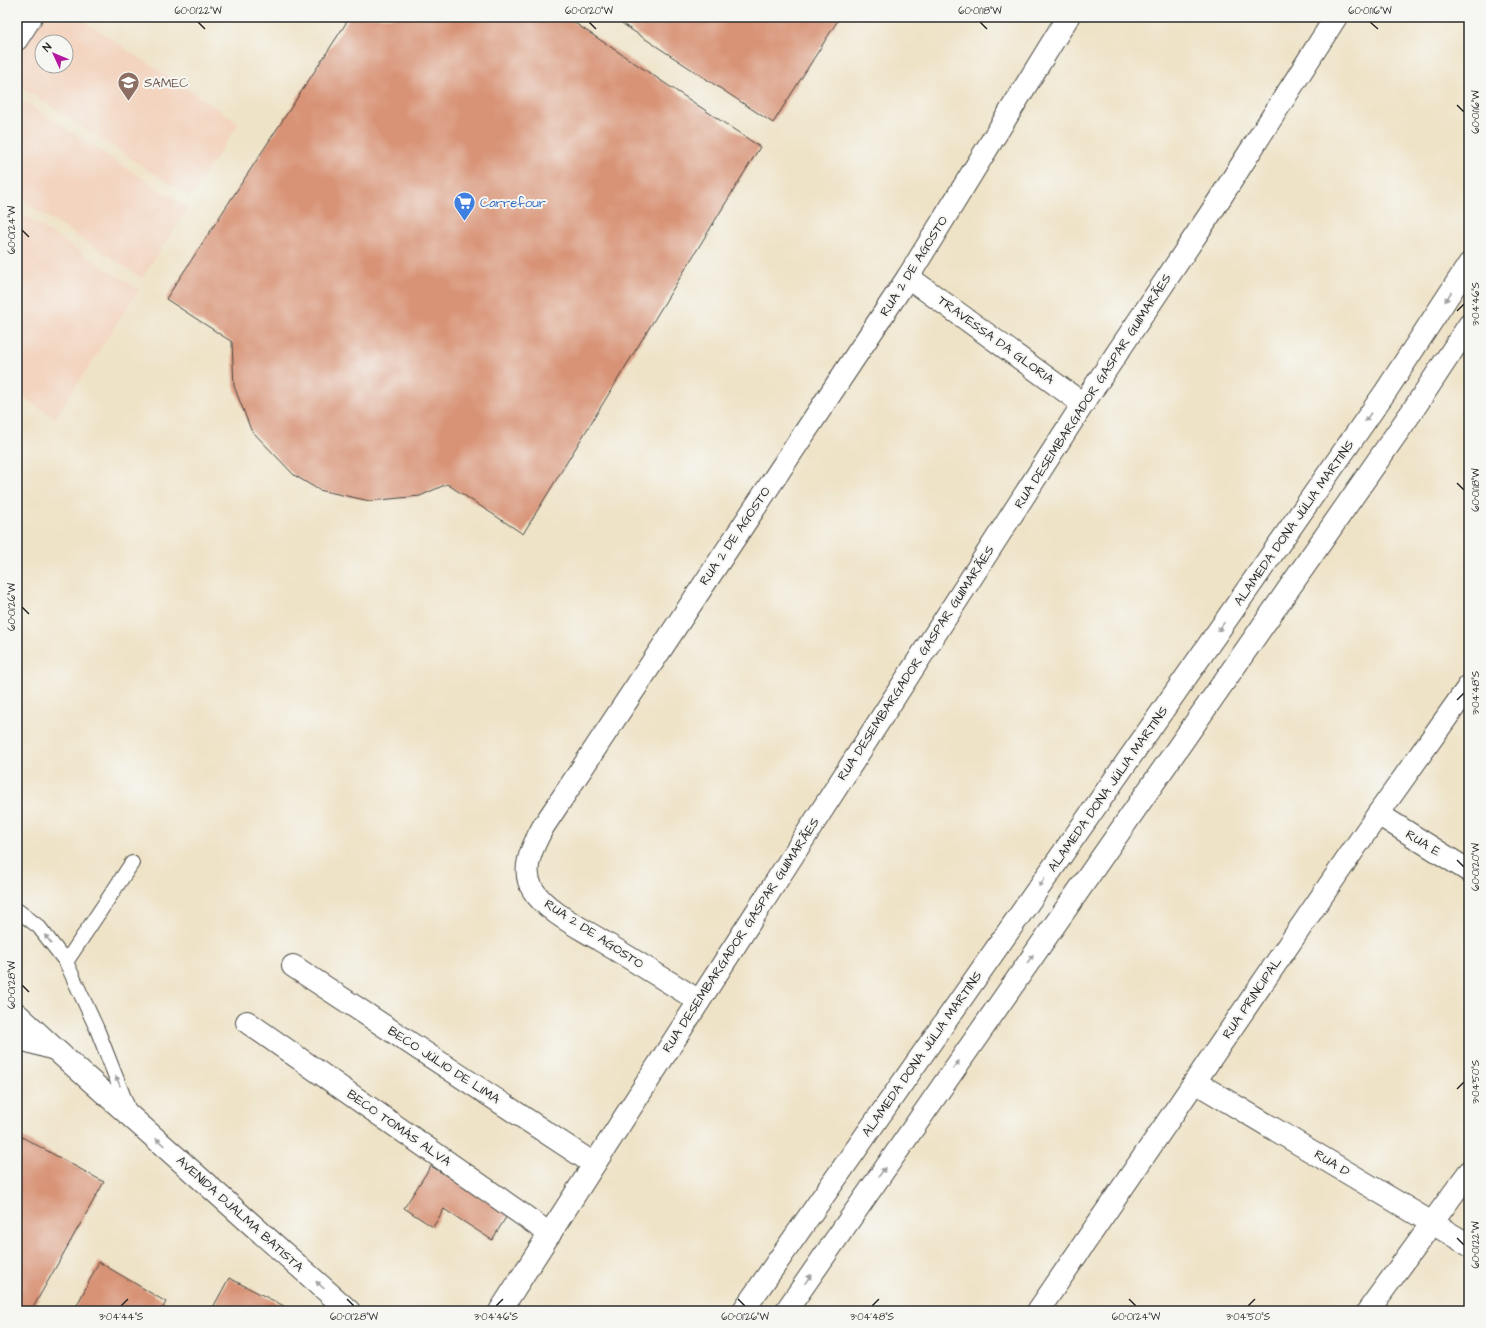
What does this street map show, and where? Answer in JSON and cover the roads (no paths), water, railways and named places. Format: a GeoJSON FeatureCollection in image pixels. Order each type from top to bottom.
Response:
{"type":"FeatureCollection","features":[{"type":"Feature","properties":{"kind":"street"},"geometry":{"type":"LineString","coordinates":[[17,39],[31,17]]}},
{"type":"Feature","properties":{"kind":"street","name":"RUA 2 DE AGOSTO"},"geometry":{"type":"LineString","coordinates":[[698,1001],[544,904],[532,889],[527,870],[532,848],[551,814],[908,277],[1068,17]]}},
{"type":"Feature","properties":{"kind":"street","name":"RUA DESEMBARGADOR GASPAR GUIMARÃES"},"geometry":{"type":"LineString","coordinates":[[500,1311],[1083,404],[1212,211],[1336,17]]}},
{"type":"Feature","properties":{"kind":"street","name":"ALAMEDA DONA JÚLIA MARTINS"},"geometry":{"type":"LineString","coordinates":[[743,1311],[1386,391],[1469,264]]}},
{"type":"Feature","properties":{"kind":"street","name":"TRAVESSA DA GLORIA"},"geometry":{"type":"LineString","coordinates":[[908,277],[1083,404]]}},
{"type":"Feature","properties":{"kind":"street"},"geometry":{"type":"LineString","coordinates":[[786,1311],[1414,410],[1469,325]]}},
{"type":"Feature","properties":{"kind":"street"},"geometry":{"type":"LineString","coordinates":[[1386,391],[1414,410]]}},
{"type":"Feature","properties":{"kind":"street","name":"RUA PRINCIPAL"},"geometry":{"type":"LineString","coordinates":[[1038,1311],[1378,814],[1469,686]]}},
{"type":"Feature","properties":{"kind":"street","name":"RUA E"},"geometry":{"type":"LineString","coordinates":[[1378,814],[1469,871]]}},
{"type":"Feature","properties":{"kind":"street"},"geometry":{"type":"LineString","coordinates":[[1060,856],[1088,876]]}},
{"type":"Feature","properties":{"kind":"street","name":"BECO JÚLIO DE LIMA"},"geometry":{"type":"LineString","coordinates":[[293,966],[594,1164]]}},
{"type":"Feature","properties":{"kind":"street","name":"AVENIDA DJALMA BATISTA"},"geometry":{"type":"LineString","coordinates":[[17,1014],[349,1311]]}},
{"type":"Feature","properties":{"kind":"street","name":"BECO TOMÁS ALVA"},"geometry":{"type":"LineString","coordinates":[[247,1022],[550,1234]]}},
{"type":"Feature","properties":{"kind":"street"},"geometry":{"type":"LineString","coordinates":[[17,1038],[56,1050]]}},
{"type":"Feature","properties":{"kind":"street","name":"RUA D"},"geometry":{"type":"LineString","coordinates":[[1195,1082],[1469,1245]]}},
{"type":"Feature","properties":{"kind":"street"},"geometry":{"type":"LineString","coordinates":[[1368,1311],[1469,1172]]}},
{"type":"Feature","properties":{"kind":"street"},"geometry":{"type":"LineString","coordinates":[[832,1182],[862,1201]]}},
{"type":"Feature","properties":{"kind":"lane"},"geometry":{"type":"LineString","coordinates":[[66,962],[132,863]]}},
{"type":"Feature","properties":{"kind":"lane","name":"AVENIDA DJALMA BATISTA"},"geometry":{"type":"LineString","coordinates":[[17,910],[39,927],[66,962],[97,1028],[132,1117]]}},
{"type":"Feature","properties":{"kind":"place","name":"SAMEC"},"geometry":{"type":"Point","coordinates":[128,102]}},
{"type":"Feature","properties":{"kind":"place","name":"Carrefour"},"geometry":{"type":"Point","coordinates":[465,222]}}]}
